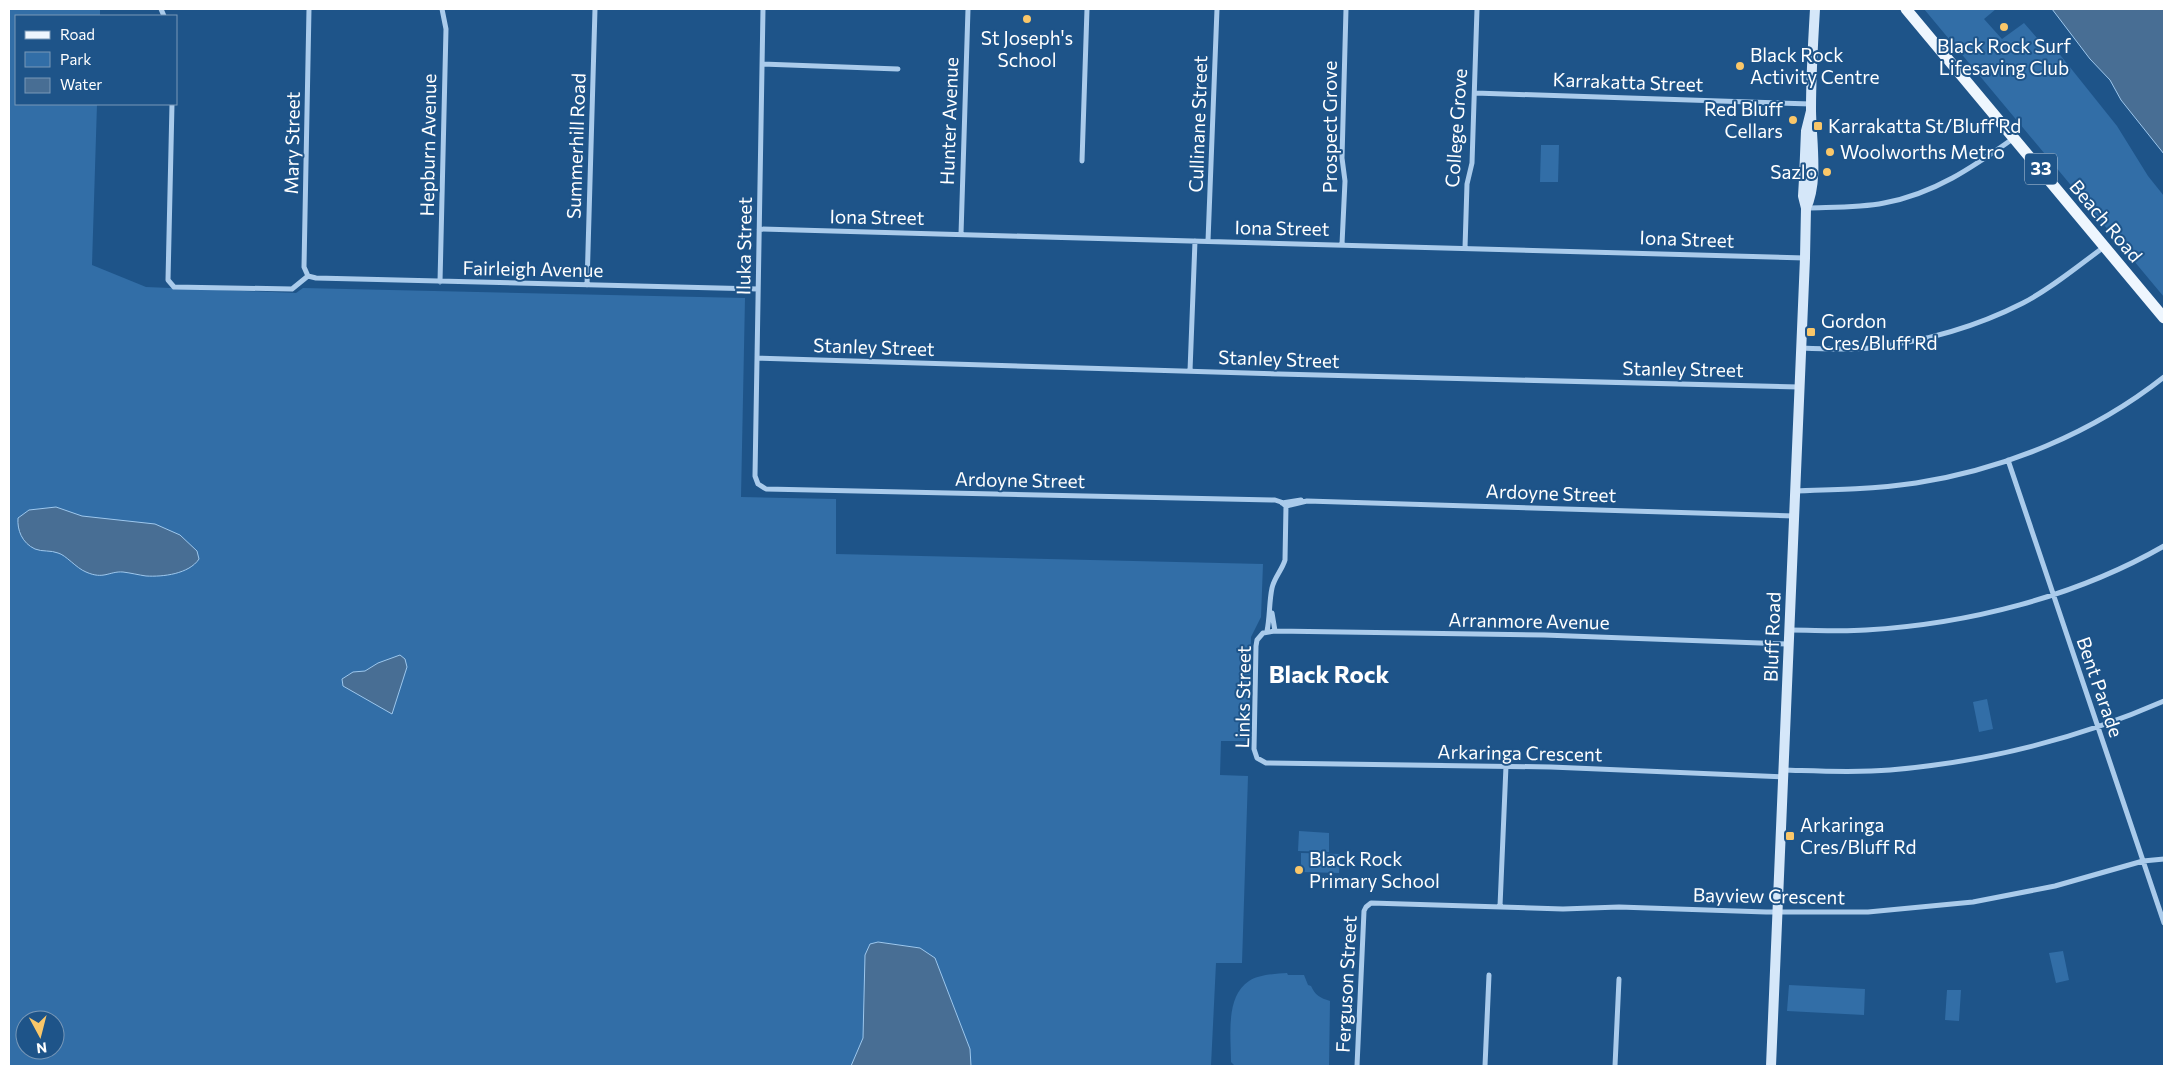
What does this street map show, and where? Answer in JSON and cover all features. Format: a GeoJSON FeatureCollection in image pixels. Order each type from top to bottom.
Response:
{"type":"FeatureCollection","features":[{"type":"Feature","properties":{"kind":"main road","name":"Bluff Road"},"geometry":{"type":"LineString","coordinates":[[1771,1066],[1805,258],[1806,208],[1803,196],[1806,131],[1811,107],[1815,9]]}},
{"type":"Feature","properties":{"kind":"main road","name":"Beach Road"},"geometry":{"type":"LineString","coordinates":[[1906,9],[2164,318]]}},
{"type":"Feature","properties":{"kind":"street","name":"Mary Street"},"geometry":{"type":"LineString","coordinates":[[308,276],[304,267],[309,9]]}},
{"type":"Feature","properties":{"kind":"street","name":"Hepburn Avenue"},"geometry":{"type":"LineString","coordinates":[[440,282],[446,29],[442,9]]}},
{"type":"Feature","properties":{"kind":"street","name":"Summerhill Road"},"geometry":{"type":"LineString","coordinates":[[587,285],[594,9]]}},
{"type":"Feature","properties":{"kind":"street","name":"Iluka Street"},"geometry":{"type":"LineString","coordinates":[[758,484],[755,476],[763,9]]}},
{"type":"Feature","properties":{"kind":"street","name":"Hunter Avenue"},"geometry":{"type":"LineString","coordinates":[[961,234],[968,9]]}},
{"type":"Feature","properties":{"kind":"street"},"geometry":{"type":"LineString","coordinates":[[1082,161],[1087,9]]}},
{"type":"Feature","properties":{"kind":"street","name":"Cullinane Street"},"geometry":{"type":"LineString","coordinates":[[1208,241],[1217,9]]}},
{"type":"Feature","properties":{"kind":"street","name":"Prospect Grove"},"geometry":{"type":"LineString","coordinates":[[1342,244],[1345,181],[1342,158],[1346,9]]}},
{"type":"Feature","properties":{"kind":"street","name":"College Grove"},"geometry":{"type":"LineString","coordinates":[[1465,248],[1467,184],[1472,163],[1477,9]]}},
{"type":"Feature","properties":{"kind":"street"},"geometry":{"type":"LineString","coordinates":[[762,64],[898,69]]}},
{"type":"Feature","properties":{"kind":"street","name":"Karrakatta Street"},"geometry":{"type":"LineString","coordinates":[[1475,92],[1811,107]]}},
{"type":"Feature","properties":{"kind":"street"},"geometry":{"type":"LineString","coordinates":[[172,105],[168,280],[174,287],[292,288],[308,276]]}},
{"type":"Feature","properties":{"kind":"street"},"geometry":{"type":"LineString","coordinates":[[1806,208],[1870,205],[1913,196],[1959,176],[2014,138]]}},
{"type":"Feature","properties":{"kind":"street","name":"Iona Street"},"geometry":{"type":"LineString","coordinates":[[759,229],[1805,258]]}},
{"type":"Feature","properties":{"kind":"street"},"geometry":{"type":"LineString","coordinates":[[1190,371],[1195,241]]}},
{"type":"Feature","properties":{"kind":"street"},"geometry":{"type":"LineString","coordinates":[[1801,348],[1877,346],[1947,332],[1987,319],[2023,303],[2054,284],[2104,246]]}},
{"type":"Feature","properties":{"kind":"street","name":"Fairleigh Avenue"},"geometry":{"type":"LineString","coordinates":[[308,276],[316,278],[440,282],[758,288]]}},
{"type":"Feature","properties":{"kind":"street","name":"Stanley Street"},"geometry":{"type":"LineString","coordinates":[[757,358],[1799,387]]}},
{"type":"Feature","properties":{"kind":"street"},"geometry":{"type":"LineString","coordinates":[[1795,491],[1864,488],[1915,483],[1963,474],[2008,460],[2063,439],[2114,412],[2164,377]]}},
{"type":"Feature","properties":{"kind":"street","name":"Bent Parade"},"geometry":{"type":"LineString","coordinates":[[2008,460],[2164,923]]}},
{"type":"Feature","properties":{"kind":"street","name":"Ardoyne Street"},"geometry":{"type":"LineString","coordinates":[[758,484],[766,489],[1275,500],[1284,505],[1296,499],[1306,501],[1794,516]]}},
{"type":"Feature","properties":{"kind":"street","name":"Links Street"},"geometry":{"type":"LineString","coordinates":[[1257,758],[1254,749],[1256,646],[1260,636],[1267,631],[1272,589],[1285,560],[1284,505]]}},
{"type":"Feature","properties":{"kind":"street"},"geometry":{"type":"LineString","coordinates":[[1790,630],[1866,630],[1916,626],[1990,612],[2053,594],[2110,572],[2164,546]]}},
{"type":"Feature","properties":{"kind":"street","name":"Links Street"},"geometry":{"type":"LineString","coordinates":[[1271,610],[1275,631]]}},
{"type":"Feature","properties":{"kind":"street","name":"Arranmore Avenue"},"geometry":{"type":"LineString","coordinates":[[1267,631],[1544,636],[1789,644]]}},
{"type":"Feature","properties":{"kind":"street","name":"Arkaringa Crescent"},"geometry":{"type":"LineString","coordinates":[[1257,758],[1266,763],[1506,766],[1783,773],[1888,770],[1934,765],[2017,750],[2098,728],[2164,701]]}},
{"type":"Feature","properties":{"kind":"street"},"geometry":{"type":"LineString","coordinates":[[1500,906],[1506,766]]}},
{"type":"Feature","properties":{"kind":"street","name":"Bayview Crescent"},"geometry":{"type":"LineString","coordinates":[[1368,904],[1564,909],[1619,907],[1778,912],[1868,912],[1973,902],[2055,886],[2143,861],[2164,859]]}},
{"type":"Feature","properties":{"kind":"street","name":"Ferguson Street"},"geometry":{"type":"LineString","coordinates":[[1357,1066],[1364,911],[1368,904]]}},
{"type":"Feature","properties":{"kind":"street"},"geometry":{"type":"LineString","coordinates":[[1486,1066],[1489,976]]}},
{"type":"Feature","properties":{"kind":"street"},"geometry":{"type":"LineString","coordinates":[[1615,1066],[1619,979]]}},
{"type":"Feature","properties":{"kind":"green space"},"geometry":{"type":"Polygon","coordinates":[[[9,9],[100,9],[100,15],[15,15],[15,105],[97,105],[92,265],[146,287],[296,293],[303,288],[745,298],[741,497],[836,499],[836,554],[1263,564],[1261,617],[1251,637],[1249,741],[1221,741],[1220,775],[1248,776],[1242,963],[1216,963],[1211,1066],[9,1066],[9,9]]]}},
{"type":"Feature","properties":{"kind":"green space"},"geometry":{"type":"Polygon","coordinates":[[[1924,9],[1996,9],[1984,19],[2002,39],[2024,23],[2045,47],[2057,51],[2117,126],[2148,176],[2164,196],[2164,297],[1924,9]]]}},
{"type":"Feature","properties":{"kind":"green space"},"geometry":{"type":"Polygon","coordinates":[[[1541,145],[1559,145],[1558,182],[1540,182],[1541,145]]]}},
{"type":"Feature","properties":{"kind":"green space"},"geometry":{"type":"Polygon","coordinates":[[[1987,699],[1993,729],[1979,732],[1973,702],[1987,699]]]}},
{"type":"Feature","properties":{"kind":"green space"},"geometry":{"type":"Polygon","coordinates":[[[1299,831],[1329,833],[1329,852],[1298,851],[1299,831]]]}},
{"type":"Feature","properties":{"kind":"green space"},"geometry":{"type":"Polygon","coordinates":[[[1301,853],[1340,854],[1339,873],[1301,872],[1301,853]]]}},
{"type":"Feature","properties":{"kind":"green space"},"geometry":{"type":"Polygon","coordinates":[[[2063,951],[2069,980],[2056,983],[2049,953],[2063,951]]]}},
{"type":"Feature","properties":{"kind":"green space"},"geometry":{"type":"Polygon","coordinates":[[[1287,973],[1288,975],[1304,975],[1308,985],[1311,986],[1316,994],[1330,1001],[1329,1066],[1235,1066],[1231,1062],[1230,1029],[1233,1007],[1241,988],[1249,981],[1258,977],[1287,973]]]}},
{"type":"Feature","properties":{"kind":"green space"},"geometry":{"type":"Polygon","coordinates":[[[1789,985],[1865,989],[1864,1015],[1787,1011],[1789,985]]]}},
{"type":"Feature","properties":{"kind":"green space"},"geometry":{"type":"Polygon","coordinates":[[[1947,990],[1961,990],[1959,1021],[1945,1020],[1947,990]]]}},
{"type":"Feature","properties":{"kind":"water"},"geometry":{"type":"Polygon","coordinates":[[[2052,9],[2164,9],[2164,154],[2121,100],[2110,80],[2090,59],[2052,9]]]}},
{"type":"Feature","properties":{"kind":"water"},"geometry":{"type":"Polygon","coordinates":[[[56,507],[82,516],[155,524],[180,535],[197,551],[199,559],[189,568],[168,575],[146,576],[123,572],[102,575],[92,574],[82,570],[61,554],[35,549],[21,536],[18,518],[29,510],[56,507]]]}},
{"type":"Feature","properties":{"kind":"water"},"geometry":{"type":"Polygon","coordinates":[[[400,655],[405,659],[407,667],[392,714],[343,686],[342,679],[353,672],[365,671],[378,663],[400,655]]]}},
{"type":"Feature","properties":{"kind":"water"},"geometry":{"type":"Polygon","coordinates":[[[878,942],[920,948],[935,958],[970,1049],[971,1066],[851,1066],[863,1038],[865,955],[870,944],[878,942]]]}},
{"type":"Feature","properties":{"kind":"place","name":"St Joseph's School"},"geometry":{"type":"Point","coordinates":[1027,19]}},
{"type":"Feature","properties":{"kind":"place","name":"Black Rock Surf Lifesaving Club"},"geometry":{"type":"Point","coordinates":[2004,27]}},
{"type":"Feature","properties":{"kind":"place","name":"Black Rock Activity Centre"},"geometry":{"type":"Point","coordinates":[1740,66]}},
{"type":"Feature","properties":{"kind":"place","name":"Red Bluff Cellars"},"geometry":{"type":"Point","coordinates":[1793,120]}},
{"type":"Feature","properties":{"kind":"place","name":"Karrakatta St/Bluff Rd"},"geometry":{"type":"Point","coordinates":[1818,126]}},
{"type":"Feature","properties":{"kind":"place","name":"Woolworths Metro"},"geometry":{"type":"Point","coordinates":[1830,152]}},
{"type":"Feature","properties":{"kind":"place","name":"Sazlo"},"geometry":{"type":"Point","coordinates":[1827,172]}},
{"type":"Feature","properties":{"kind":"place","name":"Gordon Cres/Bluff Rd"},"geometry":{"type":"Point","coordinates":[1811,332]}},
{"type":"Feature","properties":{"kind":"place","name":"Arkaringa Cres/Bluff Rd"},"geometry":{"type":"Point","coordinates":[1790,836]}},
{"type":"Feature","properties":{"kind":"place","name":"Black Rock Primary School"},"geometry":{"type":"Point","coordinates":[1299,870]}},
{"type":"Feature","properties":{"kind":"district","name":"Black Rock"},"geometry":{"type":"Point","coordinates":[1329,675]}}]}
